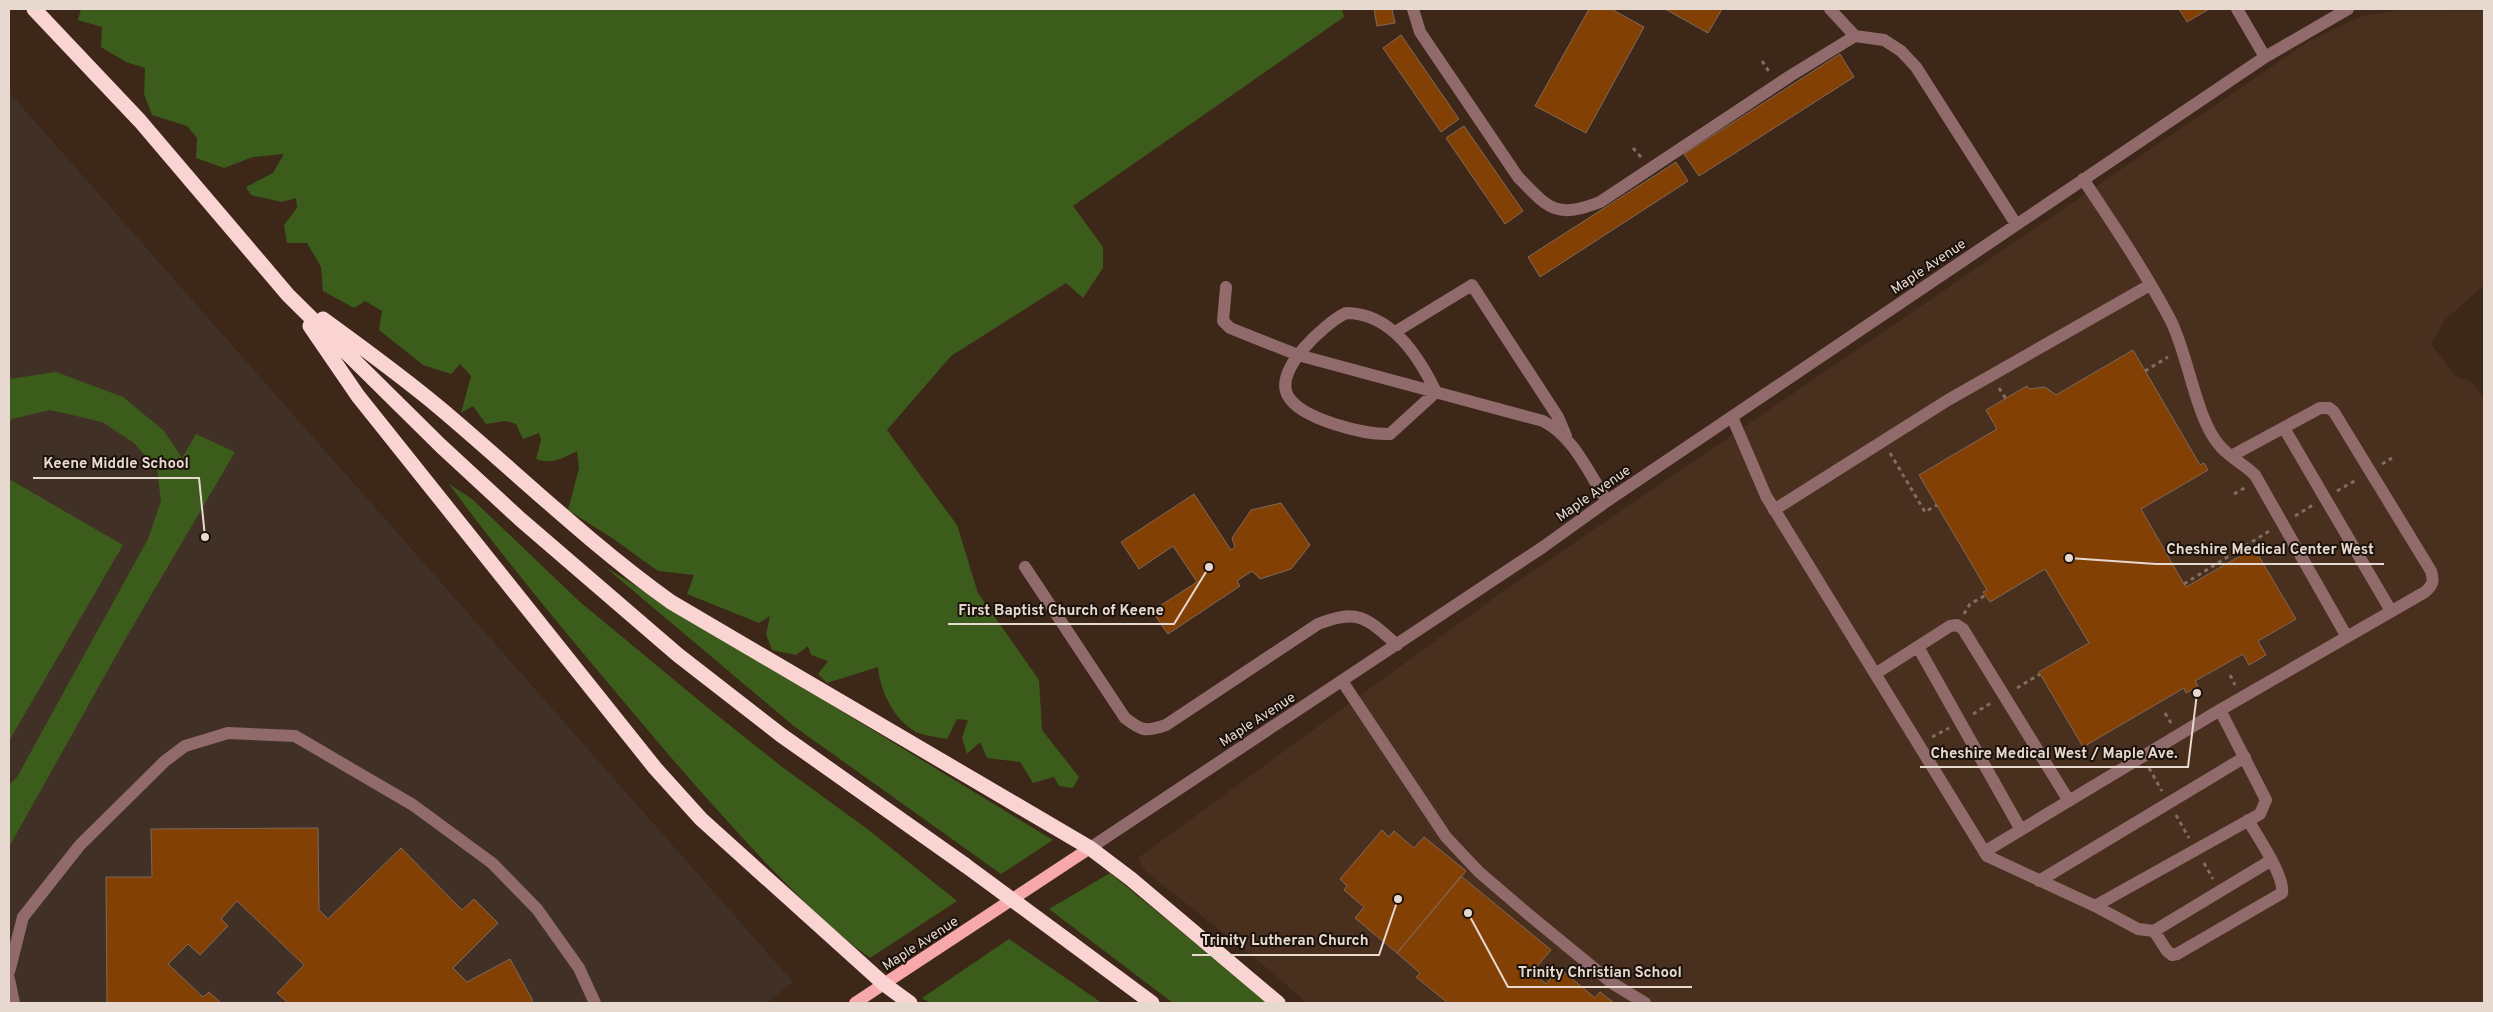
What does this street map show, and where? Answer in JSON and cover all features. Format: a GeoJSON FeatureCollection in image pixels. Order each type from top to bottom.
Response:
{"type":"FeatureCollection","features":[{"type":"Feature","properties":{"kind":"highway"},"geometry":{"type":"LineString","coordinates":[[34,9],[140,121],[288,295],[441,446],[520,519],[678,655],[781,736],[965,865],[1152,1003]]}},
{"type":"Feature","properties":{"kind":"highway"},"geometry":{"type":"LineString","coordinates":[[288,295],[365,349],[440,409],[623,567],[671,602],[1090,848],[1131,879],[1278,1003]]}},
{"type":"Feature","properties":{"kind":"highway"},"geometry":{"type":"LineString","coordinates":[[288,295],[358,396],[655,768],[701,819],[884,984],[910,1003]]}},
{"type":"Feature","properties":{"kind":"main road","name":"Maple Avenue"},"geometry":{"type":"LineString","coordinates":[[855,1003],[1090,848]]}},
{"type":"Feature","properties":{"kind":"street"},"geometry":{"type":"LineString","coordinates":[[1413,9],[1420,32],[1518,177],[1554,210],[1565,211],[1578,210],[1600,202],[1790,76],[1855,36]]}},
{"type":"Feature","properties":{"kind":"street"},"geometry":{"type":"LineString","coordinates":[[1830,9],[1855,36],[1884,40],[1901,51],[1916,66],[2016,224]]}},
{"type":"Feature","properties":{"kind":"street"},"geometry":{"type":"LineString","coordinates":[[2237,9],[2265,57]]}},
{"type":"Feature","properties":{"kind":"street","name":"Maple Avenue"},"geometry":{"type":"LineString","coordinates":[[1090,848],[1544,547],[1607,501],[2265,57],[2348,9]]}},
{"type":"Feature","properties":{"kind":"street"},"geometry":{"type":"LineString","coordinates":[[2083,179],[2169,318],[2183,349],[2210,432],[2220,447],[2233,455],[2255,475],[2346,637]]}},
{"type":"Feature","properties":{"kind":"street"},"geometry":{"type":"LineString","coordinates":[[1774,510],[1948,400],[2150,285]]}},
{"type":"Feature","properties":{"kind":"street"},"geometry":{"type":"LineString","coordinates":[[1395,332],[1472,286],[1558,417],[1567,438],[1607,501]]}},
{"type":"Feature","properties":{"kind":"street"},"geometry":{"type":"LineString","coordinates":[[1226,287],[1223,321],[1230,328],[1298,354],[1543,422],[1555,428],[1567,438]]}},
{"type":"Feature","properties":{"kind":"street"},"geometry":{"type":"LineString","coordinates":[[1346,313],[1359,313],[1378,319],[1395,332],[1423,366],[1436,392],[1390,434],[1377,435],[1328,421],[1294,405],[1286,394],[1286,379],[1298,354],[1320,330],[1346,313]]}},
{"type":"Feature","properties":{"kind":"street"},"geometry":{"type":"LineString","coordinates":[[1984,852],[2220,710],[2391,612],[2432,586],[2434,578],[2431,571],[2334,412],[2328,408],[2320,408],[2233,455]]}},
{"type":"Feature","properties":{"kind":"street"},"geometry":{"type":"LineString","coordinates":[[1732,417],[1774,510],[1990,859],[2095,906],[2138,929],[2154,931],[2270,861]]}},
{"type":"Feature","properties":{"kind":"street"},"geometry":{"type":"LineString","coordinates":[[2284,428],[2391,612]]}},
{"type":"Feature","properties":{"kind":"street"},"geometry":{"type":"LineString","coordinates":[[1025,567],[1125,718],[1148,731],[1166,725],[1318,624],[1338,616],[1356,616],[1369,621],[1397,645]]}},
{"type":"Feature","properties":{"kind":"street"},"geometry":{"type":"LineString","coordinates":[[1875,674],[1950,626],[1957,625],[1963,629],[2069,801]]}},
{"type":"Feature","properties":{"kind":"street"},"geometry":{"type":"LineString","coordinates":[[1918,646],[2021,830]]}},
{"type":"Feature","properties":{"kind":"street"},"geometry":{"type":"LineString","coordinates":[[1342,681],[1446,837],[1479,872],[1528,914],[1612,983],[1645,1003]]}},
{"type":"Feature","properties":{"kind":"street"},"geometry":{"type":"LineString","coordinates":[[2095,906],[2260,814],[2266,800],[2220,710]]}},
{"type":"Feature","properties":{"kind":"street"},"geometry":{"type":"LineString","coordinates":[[9,972],[23,917],[80,845],[165,761],[185,746],[228,734],[295,736],[413,805],[492,863],[537,909],[579,968],[595,1003]]}},
{"type":"Feature","properties":{"kind":"street"},"geometry":{"type":"LineString","coordinates":[[2039,881],[2244,757]]}},
{"type":"Feature","properties":{"kind":"street"},"geometry":{"type":"LineString","coordinates":[[2154,931],[2167,951],[2172,955],[2177,954],[2282,893],[2283,887],[2248,820]]}},
{"type":"Feature","properties":{"kind":"street"},"geometry":{"type":"LineString","coordinates":[[9,979],[14,1003]]}},
{"type":"Feature","properties":{"kind":"path"},"geometry":{"type":"LineString","coordinates":[[2145,371],[2183,349]]}},
{"type":"Feature","properties":{"kind":"path"},"geometry":{"type":"LineString","coordinates":[[1999,387],[2006,399]]}},
{"type":"Feature","properties":{"kind":"path"},"geometry":{"type":"LineString","coordinates":[[1883,441],[1925,512],[1937,504]]}},
{"type":"Feature","properties":{"kind":"path"},"geometry":{"type":"LineString","coordinates":[[2334,492],[2362,476]]}},
{"type":"Feature","properties":{"kind":"path"},"geometry":{"type":"LineString","coordinates":[[2290,519],[2317,503]]}},
{"type":"Feature","properties":{"kind":"path"},"geometry":{"type":"LineString","coordinates":[[2184,584],[2274,528]]}},
{"type":"Feature","properties":{"kind":"path"},"geometry":{"type":"LineString","coordinates":[[1957,625],[1970,604],[1986,595]]}},
{"type":"Feature","properties":{"kind":"path"},"geometry":{"type":"LineString","coordinates":[[2026,683],[2040,674]]}},
{"type":"Feature","properties":{"kind":"path"},"geometry":{"type":"LineString","coordinates":[[1970,715],[1996,700]]}},
{"type":"Feature","properties":{"kind":"path"},"geometry":{"type":"LineString","coordinates":[[1926,741],[1951,726]]}},
{"type":"Feature","properties":{"kind":"path"},"geometry":{"type":"LineString","coordinates":[[2142,757],[2164,795]]}},
{"type":"Feature","properties":{"kind":"path"},"geometry":{"type":"LineString","coordinates":[[2174,812],[2190,840]]}},
{"type":"Feature","properties":{"kind":"path"},"geometry":{"type":"LineString","coordinates":[[2200,856],[2216,884]]}},
{"type":"Feature","properties":{"kind":"shaded area"},"geometry":{"type":"Polygon","coordinates":[[[2406,9],[2484,11],[2484,285],[2444,321],[2431,344],[2456,376],[2472,382],[2484,398],[2484,1003],[1307,1003],[1254,957],[1146,872],[1138,858],[1498,595],[2309,41],[2362,16],[2406,9]]]}},
{"type":"Feature","properties":{"kind":"shaded area"},"geometry":{"type":"Polygon","coordinates":[[[9,92],[793,982],[766,1003],[9,1003],[9,92]]]}},
{"type":"Feature","properties":{"kind":"green space"},"geometry":{"type":"Polygon","coordinates":[[[81,9],[1342,9],[1344,17],[1073,206],[1103,247],[1103,268],[1083,298],[1066,283],[951,356],[887,430],[957,525],[978,593],[1039,680],[1042,730],[1079,777],[1073,788],[1059,786],[1054,777],[1033,783],[1020,762],[987,758],[980,742],[967,754],[962,738],[968,720],[957,719],[947,739],[916,732],[901,720],[890,704],[882,686],[878,667],[827,683],[818,674],[828,661],[811,655],[808,646],[796,655],[772,650],[766,634],[770,616],[759,623],[687,594],[694,575],[658,571],[612,538],[568,510],[579,468],[577,451],[552,461],[542,461],[536,459],[541,440],[539,433],[523,439],[516,424],[506,421],[486,424],[473,406],[461,413],[471,376],[460,364],[451,374],[423,365],[379,330],[382,311],[365,301],[354,308],[323,291],[321,267],[307,243],[287,243],[284,225],[297,208],[296,198],[282,202],[251,195],[246,187],[273,173],[284,154],[253,157],[224,168],[196,158],[197,138],[187,126],[152,115],[144,94],[145,68],[126,62],[101,47],[102,27],[78,20],[81,9]]]}},
{"type":"Feature","properties":{"kind":"green space"},"geometry":{"type":"Polygon","coordinates":[[[56,372],[123,397],[164,431],[182,458],[196,434],[235,452],[126,638],[9,847],[9,785],[17,777],[148,539],[161,501],[157,469],[134,443],[102,422],[50,410],[12,419],[9,422],[9,379],[56,372]]]}},
{"type":"Feature","properties":{"kind":"green space"},"geometry":{"type":"Polygon","coordinates":[[[9,479],[123,545],[9,741],[9,479]]]}},
{"type":"Feature","properties":{"kind":"green space"},"geometry":{"type":"Polygon","coordinates":[[[449,484],[472,499],[580,602],[713,712],[781,766],[870,831],[957,901],[870,958],[842,936],[764,861],[669,755],[550,614],[449,484]]]}},
{"type":"Feature","properties":{"kind":"green space"},"geometry":{"type":"Polygon","coordinates":[[[605,567],[1053,840],[1001,874],[795,727],[605,567]]]}},
{"type":"Feature","properties":{"kind":"green space"},"geometry":{"type":"Polygon","coordinates":[[[1110,873],[1268,1003],[1173,1003],[1049,909],[1110,873]]]}},
{"type":"Feature","properties":{"kind":"green space"},"geometry":{"type":"Polygon","coordinates":[[[1009,939],[1102,1003],[930,1003],[922,998],[1009,939]]]}},
{"type":"Feature","properties":{"kind":"building"},"geometry":{"type":"Polygon","coordinates":[[[1374,9],[1392,9],[1395,23],[1377,26],[1374,9]]]}},
{"type":"Feature","properties":{"kind":"building"},"geometry":{"type":"Polygon","coordinates":[[[1589,9],[1611,9],[1644,27],[1586,133],[1535,106],[1589,9]]]}},
{"type":"Feature","properties":{"kind":"building"},"geometry":{"type":"Polygon","coordinates":[[[1665,9],[1722,9],[1708,33],[1665,9]]]}},
{"type":"Feature","properties":{"kind":"building"},"geometry":{"type":"Polygon","coordinates":[[[2179,9],[2209,9],[2187,22],[2179,9]]]}},
{"type":"Feature","properties":{"kind":"building"},"geometry":{"type":"Polygon","coordinates":[[[1401,35],[1459,119],[1441,132],[1383,48],[1401,35]]]}},
{"type":"Feature","properties":{"kind":"building"},"geometry":{"type":"Polygon","coordinates":[[[1840,54],[1854,77],[1699,176],[1684,154],[1840,54]]]}},
{"type":"Feature","properties":{"kind":"building"},"geometry":{"type":"Polygon","coordinates":[[[1464,126],[1523,211],[1505,224],[1446,138],[1464,126]]]}},
{"type":"Feature","properties":{"kind":"building"},"geometry":{"type":"Polygon","coordinates":[[[1676,162],[1688,181],[1540,277],[1528,257],[1676,162]]]}},
{"type":"Feature","properties":{"kind":"building"},"geometry":{"type":"Polygon","coordinates":[[[2133,350],[2200,465],[2204,463],[2208,470],[2141,509],[2184,584],[2186,587],[2254,548],[2296,619],[2258,641],[2266,655],[2249,665],[2243,654],[2195,681],[2198,686],[2186,693],[2184,688],[2083,747],[2039,672],[2089,643],[2045,569],[1990,602],[1983,592],[1987,590],[1919,475],[1997,429],[1986,410],[2027,386],[2029,389],[2045,387],[2056,395],[2133,350]]]}},
{"type":"Feature","properties":{"kind":"building"},"geometry":{"type":"Polygon","coordinates":[[[1194,494],[1231,550],[1235,547],[1232,538],[1251,510],[1281,503],[1310,545],[1291,569],[1260,579],[1252,571],[1237,581],[1240,586],[1168,634],[1152,611],[1197,582],[1173,546],[1139,569],[1121,542],[1194,494]]]}},
{"type":"Feature","properties":{"kind":"building"},"geometry":{"type":"Polygon","coordinates":[[[318,828],[319,910],[328,919],[401,848],[462,910],[474,899],[498,923],[453,968],[467,982],[510,959],[532,999],[532,1003],[288,1003],[277,993],[304,965],[237,901],[221,919],[228,926],[200,955],[188,944],[168,964],[203,997],[209,992],[221,1003],[107,1003],[106,877],[152,877],[151,829],[318,828]]]}},
{"type":"Feature","properties":{"kind":"building"},"geometry":{"type":"Polygon","coordinates":[[[1382,830],[1389,837],[1394,831],[1414,848],[1424,837],[1466,871],[1397,953],[1355,918],[1364,907],[1344,890],[1347,886],[1340,879],[1382,830]]]}},
{"type":"Feature","properties":{"kind":"building"},"geometry":{"type":"Polygon","coordinates":[[[1461,876],[1551,950],[1532,972],[1546,984],[1559,968],[1595,998],[1600,992],[1614,1003],[1448,1003],[1416,977],[1420,973],[1397,953],[1461,876]]]}},
{"type":"Feature","properties":{"kind":"place","name":"Keene Middle School"},"geometry":{"type":"Point","coordinates":[205,537]}},
{"type":"Feature","properties":{"kind":"place","name":"Cheshire Medical Center West"},"geometry":{"type":"Point","coordinates":[2069,558]}},
{"type":"Feature","properties":{"kind":"place","name":"First Baptist Church of Keene"},"geometry":{"type":"Point","coordinates":[1209,567]}},
{"type":"Feature","properties":{"kind":"place","name":"Cheshire Medical West / Maple Ave."},"geometry":{"type":"Point","coordinates":[2197,693]}},
{"type":"Feature","properties":{"kind":"place","name":"Trinity Lutheran Church"},"geometry":{"type":"Point","coordinates":[1398,899]}},
{"type":"Feature","properties":{"kind":"place","name":"Trinity Christian School"},"geometry":{"type":"Point","coordinates":[1468,913]}}]}
